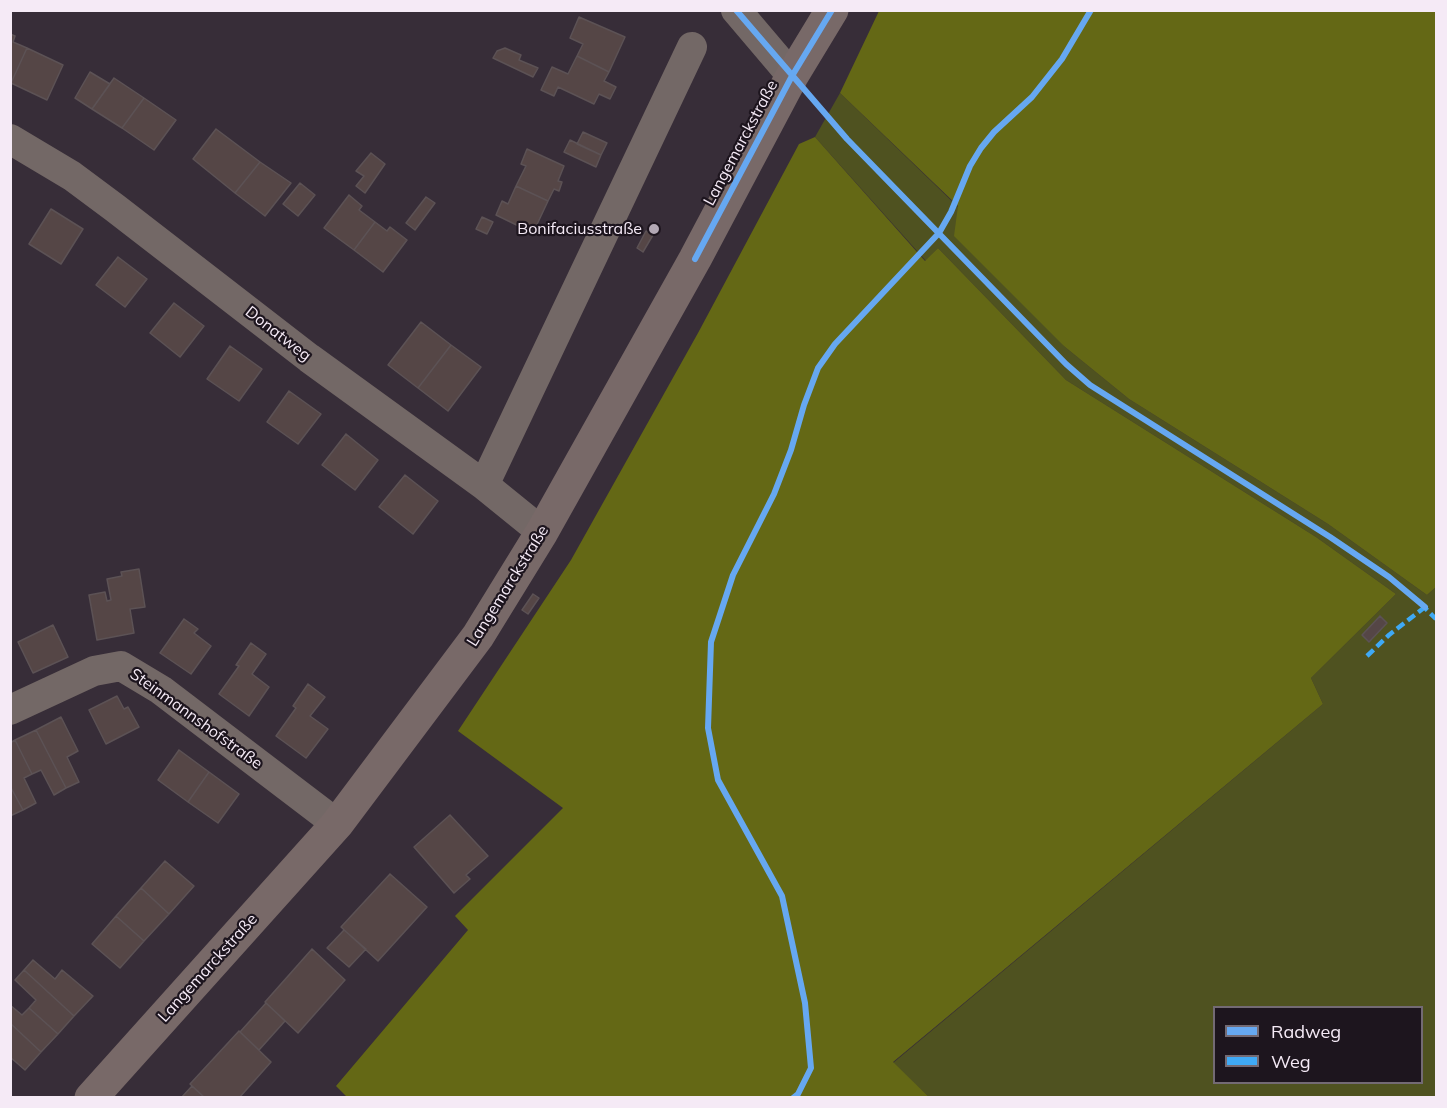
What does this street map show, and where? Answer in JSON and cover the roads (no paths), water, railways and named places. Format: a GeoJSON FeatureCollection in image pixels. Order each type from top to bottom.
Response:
{"type":"FeatureCollection","features":[{"type":"Feature","properties":{"kind":"street"},"geometry":{"type":"LineString","coordinates":[[736,10],[792,76]]}},
{"type":"Feature","properties":{"kind":"street","name":"Langemarckstraße"},"geometry":{"type":"LineString","coordinates":[[91,1098],[337,824],[478,636],[542,532],[695,259],[792,76],[832,10]]}},
{"type":"Feature","properties":{"kind":"street"},"geometry":{"type":"LineString","coordinates":[[484,485],[692,47]]}},
{"type":"Feature","properties":{"kind":"street","name":"Donatweg"},"geometry":{"type":"LineString","coordinates":[[10,140],[72,176],[309,358],[484,485],[542,532]]}},
{"type":"Feature","properties":{"kind":"street","name":"Steinmannshofstraße"},"geometry":{"type":"LineString","coordinates":[[10,710],[94,671],[121,666],[161,690],[337,824]]}},
{"type":"Feature","properties":{"kind":"place","name":"Bonifaciusstraße"},"geometry":{"type":"Point","coordinates":[654,229]}}]}
